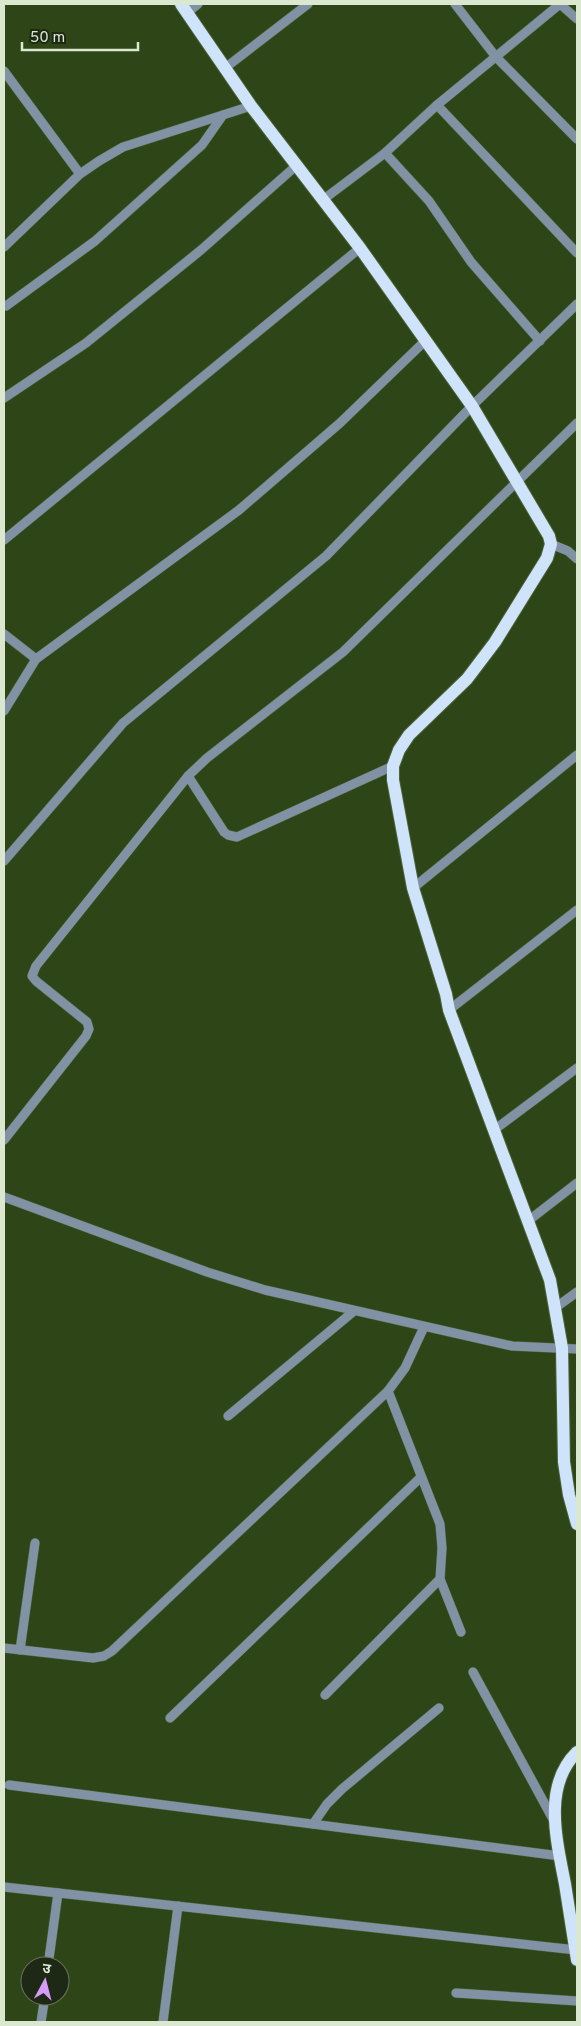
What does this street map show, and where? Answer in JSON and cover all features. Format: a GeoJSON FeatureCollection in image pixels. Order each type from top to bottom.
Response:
{"type":"FeatureCollection","features":[{"type":"Feature","properties":{"kind":"main road"},"geometry":{"type":"LineString","coordinates":[[184,8],[251,106],[324,199],[472,406],[545,528],[551,544],[541,570],[495,642],[467,679],[409,734],[399,750],[393,766],[393,780],[413,888],[446,994],[449,1010],[550,1280],[562,1348],[564,1462],[577,1524]]}},
{"type":"Feature","properties":{"kind":"main road"},"geometry":{"type":"LineString","coordinates":[[576,1955],[560,1856],[555,1804],[561,1776],[577,1752]]}},
{"type":"Feature","properties":{"kind":"street"},"geometry":{"type":"LineString","coordinates":[[184,8],[198,4]]}},
{"type":"Feature","properties":{"kind":"street"},"geometry":{"type":"LineString","coordinates":[[224,68],[308,4]]}},
{"type":"Feature","properties":{"kind":"street"},"geometry":{"type":"LineString","coordinates":[[454,4],[496,57],[577,139]]}},
{"type":"Feature","properties":{"kind":"street"},"geometry":{"type":"LineString","coordinates":[[324,199],[385,153],[437,105],[560,4],[577,19]]}},
{"type":"Feature","properties":{"kind":"street"},"geometry":{"type":"LineString","coordinates":[[4,71],[80,174]]}},
{"type":"Feature","properties":{"kind":"street"},"geometry":{"type":"LineString","coordinates":[[437,105],[577,253]]}},
{"type":"Feature","properties":{"kind":"street"},"geometry":{"type":"LineString","coordinates":[[4,247],[80,174],[123,147],[251,106]]}},
{"type":"Feature","properties":{"kind":"street"},"geometry":{"type":"LineString","coordinates":[[6,306],[95,241],[202,145],[223,115]]}},
{"type":"Feature","properties":{"kind":"street"},"geometry":{"type":"LineString","coordinates":[[385,153],[429,201],[471,262],[540,341]]}},
{"type":"Feature","properties":{"kind":"street"},"geometry":{"type":"LineString","coordinates":[[4,398],[86,343],[201,250],[297,165]]}},
{"type":"Feature","properties":{"kind":"street"},"geometry":{"type":"LineString","coordinates":[[4,540],[360,248]]}},
{"type":"Feature","properties":{"kind":"street"},"geometry":{"type":"LineString","coordinates":[[4,861],[123,724],[326,556],[472,406],[577,304]]}},
{"type":"Feature","properties":{"kind":"street"},"geometry":{"type":"LineString","coordinates":[[4,711],[36,659],[239,510],[340,423],[426,340]]}},
{"type":"Feature","properties":{"kind":"street"},"geometry":{"type":"LineString","coordinates":[[4,1140],[89,1030],[87,1022],[36,981],[32,976],[33,970],[188,776],[207,758],[342,652],[577,423]]}},
{"type":"Feature","properties":{"kind":"street"},"geometry":{"type":"LineString","coordinates":[[551,544],[568,551],[577,559]]}},
{"type":"Feature","properties":{"kind":"street"},"geometry":{"type":"LineString","coordinates":[[4,634],[36,659]]}},
{"type":"Feature","properties":{"kind":"street"},"geometry":{"type":"LineString","coordinates":[[413,888],[577,755]]}},
{"type":"Feature","properties":{"kind":"street"},"geometry":{"type":"LineString","coordinates":[[188,776],[224,832],[237,837],[393,766]]}},
{"type":"Feature","properties":{"kind":"street"},"geometry":{"type":"LineString","coordinates":[[449,1010],[577,910]]}},
{"type":"Feature","properties":{"kind":"street"},"geometry":{"type":"LineString","coordinates":[[494,1130],[577,1068]]}},
{"type":"Feature","properties":{"kind":"street"},"geometry":{"type":"LineString","coordinates":[[528,1220],[577,1183]]}},
{"type":"Feature","properties":{"kind":"street"},"geometry":{"type":"LineString","coordinates":[[4,1197],[214,1274],[265,1290],[512,1346],[577,1349]]}},
{"type":"Feature","properties":{"kind":"street"},"geometry":{"type":"LineString","coordinates":[[555,1308],[577,1292]]}},
{"type":"Feature","properties":{"kind":"street"},"geometry":{"type":"LineString","coordinates":[[228,1416],[354,1311]]}},
{"type":"Feature","properties":{"kind":"street"},"geometry":{"type":"LineString","coordinates":[[4,1648],[93,1658],[104,1656],[112,1651],[388,1391],[405,1368],[424,1327]]}},
{"type":"Feature","properties":{"kind":"street"},"geometry":{"type":"LineString","coordinates":[[388,1391],[440,1524],[442,1548],[440,1579],[461,1632]]}},
{"type":"Feature","properties":{"kind":"street"},"geometry":{"type":"LineString","coordinates":[[170,1718],[422,1477]]}},
{"type":"Feature","properties":{"kind":"street"},"geometry":{"type":"LineString","coordinates":[[20,1650],[35,1543]]}},
{"type":"Feature","properties":{"kind":"street"},"geometry":{"type":"LineString","coordinates":[[325,1695],[440,1579]]}},
{"type":"Feature","properties":{"kind":"street"},"geometry":{"type":"LineString","coordinates":[[473,1672],[556,1824]]}},
{"type":"Feature","properties":{"kind":"street"},"geometry":{"type":"LineString","coordinates":[[313,1824],[327,1804],[342,1789],[439,1708]]}},
{"type":"Feature","properties":{"kind":"street"},"geometry":{"type":"LineString","coordinates":[[9,1785],[560,1856]]}},
{"type":"Feature","properties":{"kind":"street"},"geometry":{"type":"LineString","coordinates":[[4,1887],[178,1906],[576,1955]]}},
{"type":"Feature","properties":{"kind":"street"},"geometry":{"type":"LineString","coordinates":[[49,1956],[58,1893]]}},
{"type":"Feature","properties":{"kind":"street"},"geometry":{"type":"LineString","coordinates":[[163,2022],[178,1906]]}},
{"type":"Feature","properties":{"kind":"street"},"geometry":{"type":"LineString","coordinates":[[456,1992],[577,2001]]}},
{"type":"Feature","properties":{"kind":"street"},"geometry":{"type":"LineString","coordinates":[[42,2022],[44,2006]]}}]}
